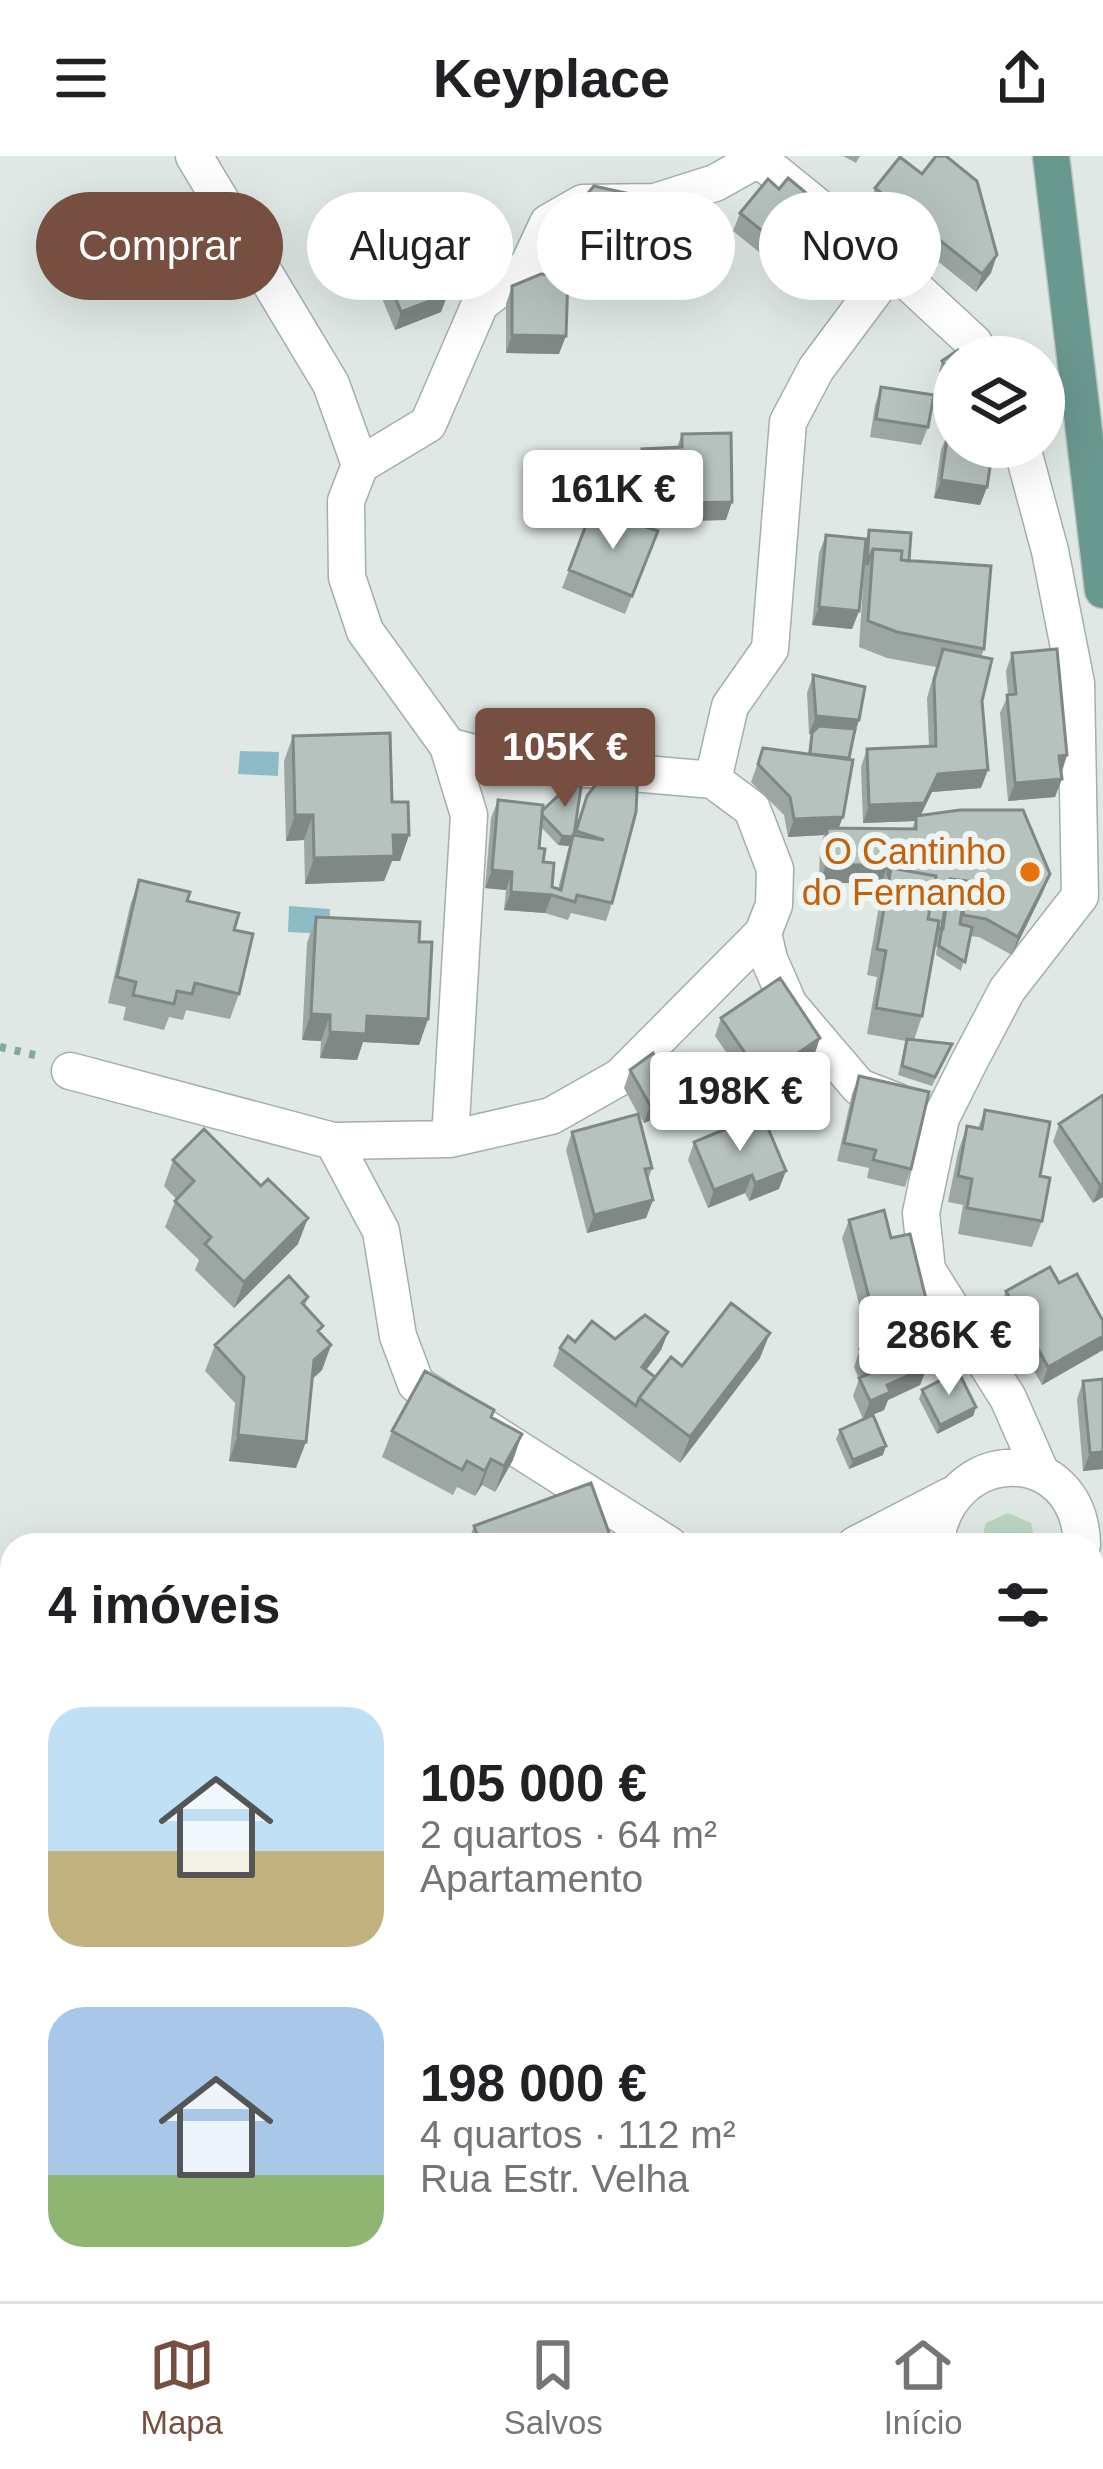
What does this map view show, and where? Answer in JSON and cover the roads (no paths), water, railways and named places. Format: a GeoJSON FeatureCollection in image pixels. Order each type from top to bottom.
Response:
{"type":"FeatureCollection","features":[{"type":"Feature","properties":{"kind":"main road"},"geometry":{"type":"LineString","coordinates":[[1051,156],[1103,590]]}},
{"type":"Feature","properties":{"kind":"street"},"geometry":{"type":"LineString","coordinates":[[194,156],[332,384],[360,465]]}},
{"type":"Feature","properties":{"kind":"street"},"geometry":{"type":"LineString","coordinates":[[450,1138],[469,815],[448,746],[365,631],[347,577],[346,501],[360,465],[428,424],[480,304],[528,266],[548,223],[583,202],[655,202],[715,183],[757,157],[800,192]]}},
{"type":"Feature","properties":{"kind":"street"},"geometry":{"type":"LineString","coordinates":[[713,780],[730,706],[770,649],[788,422],[816,369],[867,300]]}},
{"type":"Feature","properties":{"kind":"street"},"geometry":{"type":"LineString","coordinates":[[928,300],[966,336]]}},
{"type":"Feature","properties":{"kind":"street"},"geometry":{"type":"LineString","coordinates":[[1028,468],[1076,682],[1095,895],[1007,990],[941,1118],[921,1213],[927,1270],[1008,1398],[1041,1473]]}},
{"type":"Feature","properties":{"kind":"street"},"geometry":{"type":"LineString","coordinates":[[70,1071],[333,1142],[450,1138],[551,1116],[620,1077],[764,933],[774,904],[775,869],[752,809],[713,780],[508,762],[448,746]]}},
{"type":"Feature","properties":{"kind":"street"},"geometry":{"type":"LineString","coordinates":[[764,933],[769,959],[789,1005],[860,1087],[941,1118]]}},
{"type":"Feature","properties":{"kind":"street"},"geometry":{"type":"LineString","coordinates":[[333,1142],[381,1231],[398,1336],[416,1384],[650,1533]]}},
{"type":"Feature","properties":{"kind":"street"},"geometry":{"type":"LineString","coordinates":[[878,1533],[950,1496],[969,1479],[993,1468],[1018,1467],[1041,1473],[1060,1487],[1074,1505],[1084,1533]]}},
{"type":"Feature","properties":{"kind":"street"},"geometry":{"type":"LineString","coordinates":[[936,1533],[950,1496]]}},
{"type":"Feature","properties":{"kind":"water"},"geometry":{"type":"Polygon","coordinates":[[[240,751],[279,752],[278,776],[238,774],[240,751]]]}},
{"type":"Feature","properties":{"kind":"water"},"geometry":{"type":"Polygon","coordinates":[[[289,906],[330,909],[329,934],[288,932],[289,906]]]}},
{"type":"Feature","properties":{"kind":"place","name":"O Cantinho do Fernando"},"geometry":{"type":"Point","coordinates":[1030,872]}}]}
